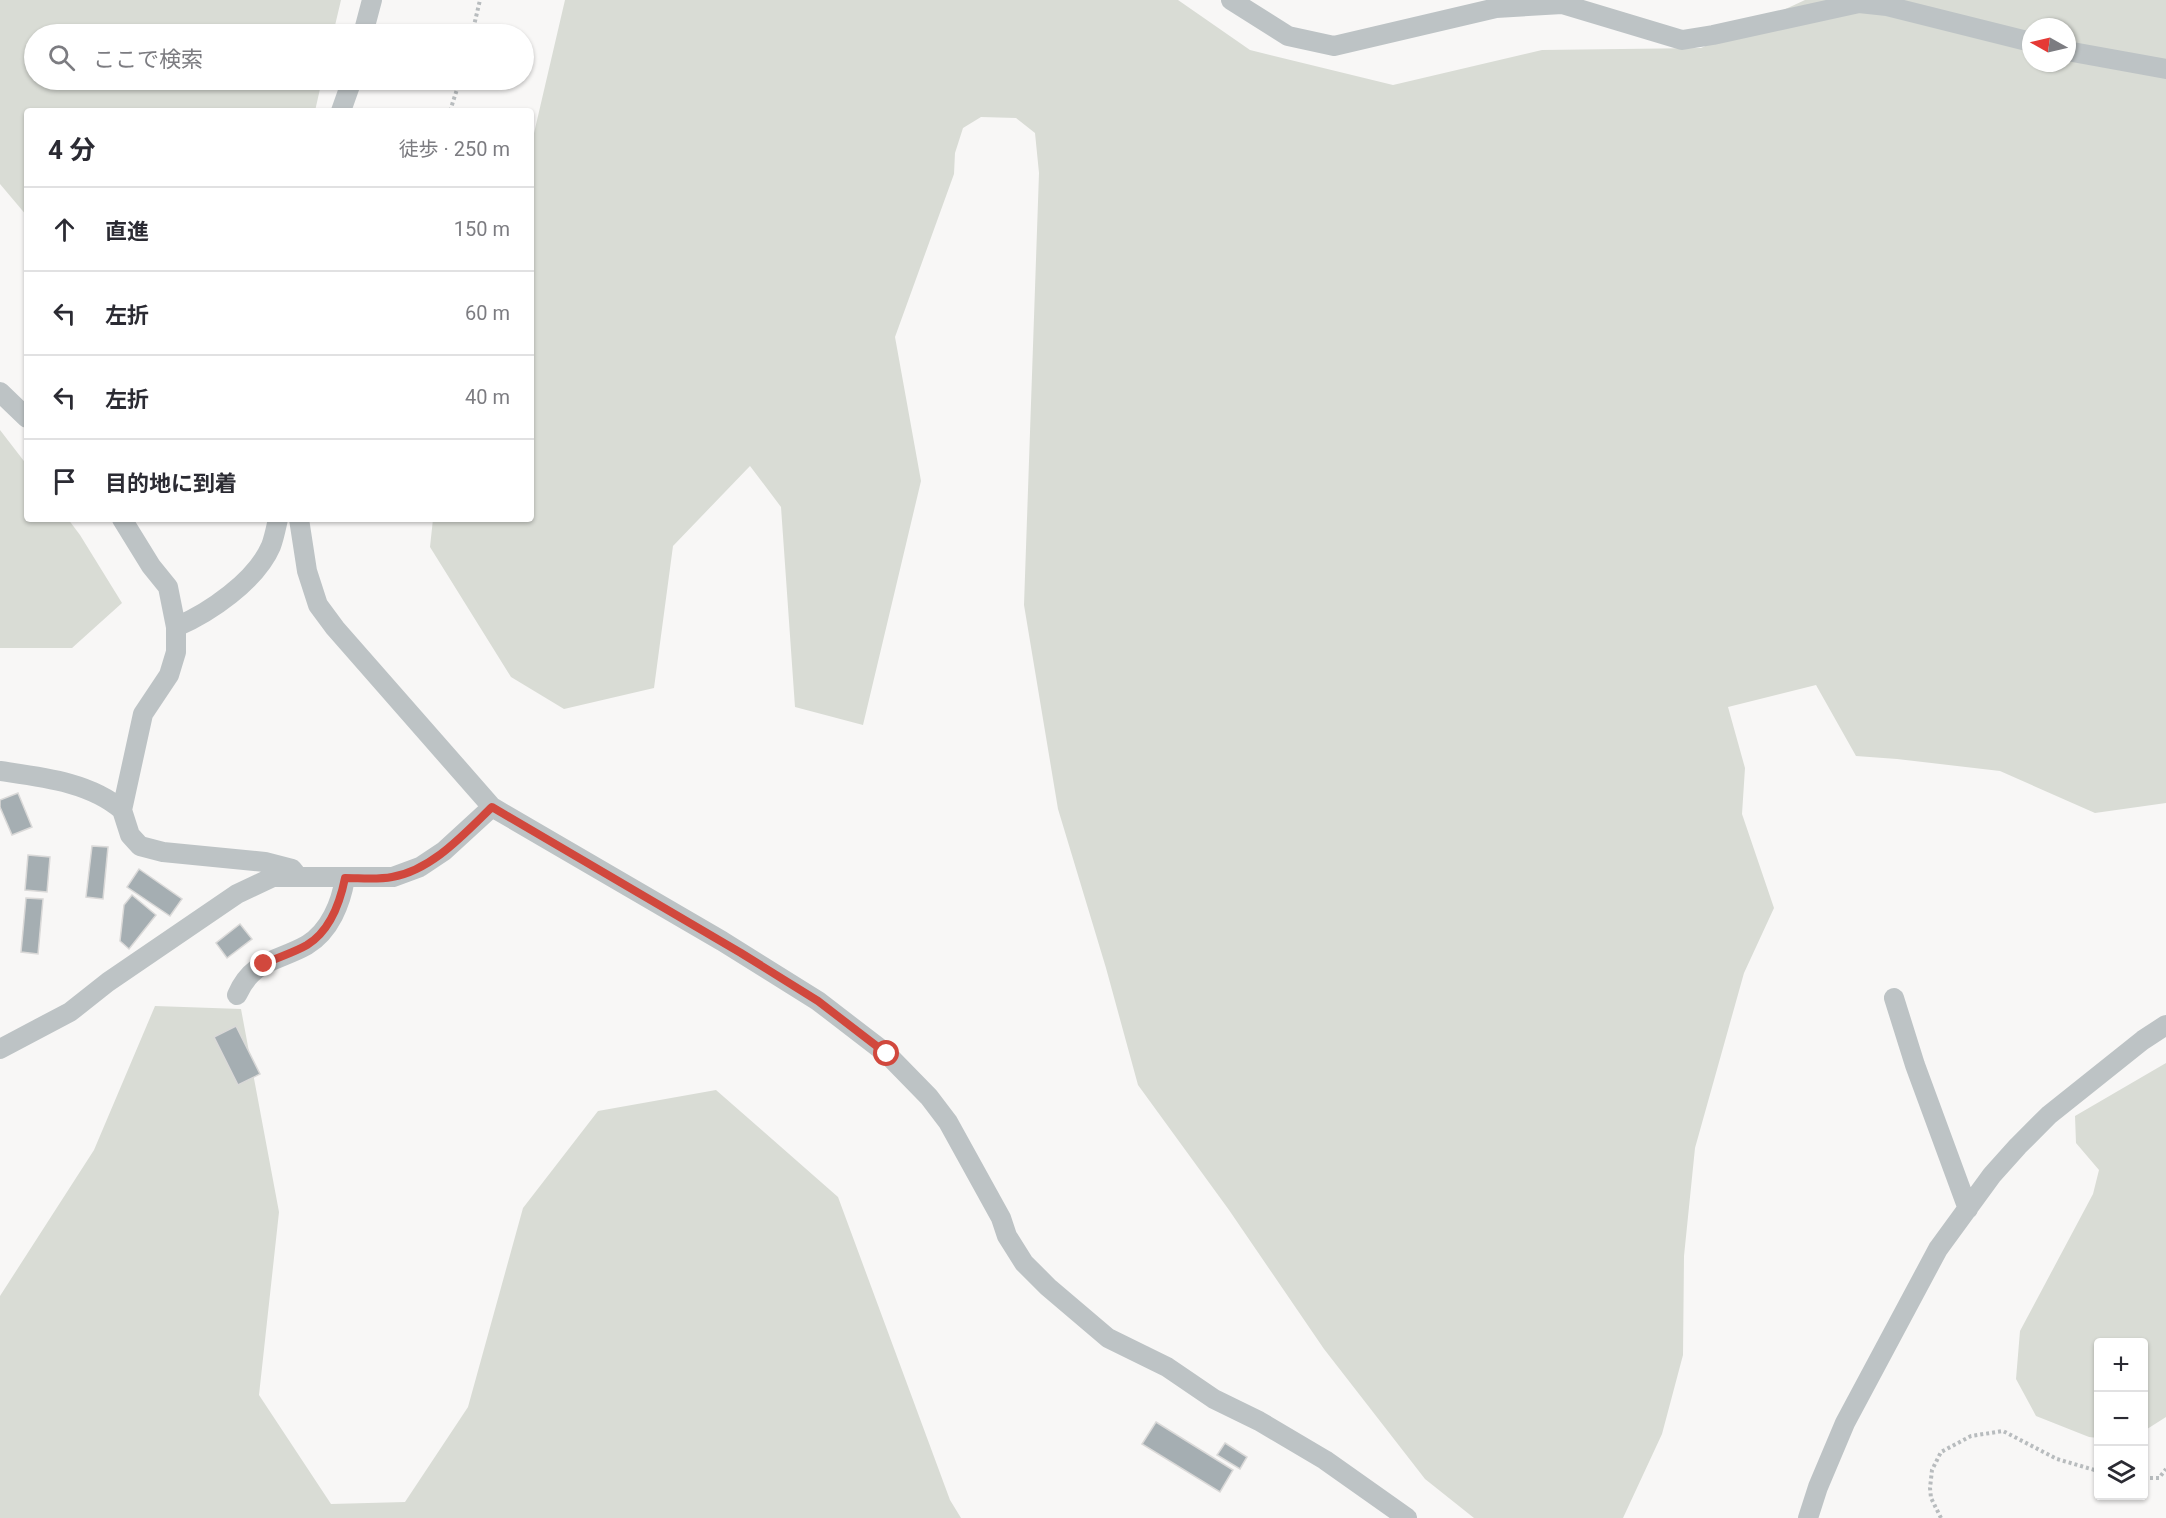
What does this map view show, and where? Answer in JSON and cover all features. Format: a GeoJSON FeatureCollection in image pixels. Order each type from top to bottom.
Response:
{"type":"FeatureCollection","features":[{"type":"Feature","properties":{"kind":"street"},"geometry":{"type":"LineString","coordinates":[[366,24],[372,0]]}},
{"type":"Feature","properties":{"kind":"street"},"geometry":{"type":"LineString","coordinates":[[1231,0],[1287,36],[1334,46],[1496,8],[1562,4],[1682,39],[1713,35],[1859,3],[1887,6],[2022,40]]}},
{"type":"Feature","properties":{"kind":"street"},"geometry":{"type":"LineString","coordinates":[[2076,53],[2166,69]]}},
{"type":"Feature","properties":{"kind":"street"},"geometry":{"type":"LineString","coordinates":[[342,108],[348,90]]}},
{"type":"Feature","properties":{"kind":"street"},"geometry":{"type":"LineString","coordinates":[[0,392],[24,415]]}},
{"type":"Feature","properties":{"kind":"street"},"geometry":{"type":"LineString","coordinates":[[124,522],[151,566],[168,587],[176,627],[176,652],[170,675],[143,714],[122,810],[130,835],[140,846],[163,852],[265,862],[292,869],[298,876]]}},
{"type":"Feature","properties":{"kind":"street"},"geometry":{"type":"LineString","coordinates":[[176,627],[191,621],[215,605],[250,577],[271,547],[277,522]]}},
{"type":"Feature","properties":{"kind":"street"},"geometry":{"type":"LineString","coordinates":[[299,522],[307,572],[318,605],[335,628],[492,807],[722,941],[818,1001],[860,1033],[887,1054],[912,1079],[948,1122],[1000,1218],[1007,1236],[1024,1263],[1048,1287],[1108,1338],[1167,1367],[1214,1399],[1258,1421],[1325,1461],[1407,1518]]}},
{"type":"Feature","properties":{"kind":"street"},"geometry":{"type":"LineString","coordinates":[[0,771],[38,777],[99,794],[122,810]]}},
{"type":"Feature","properties":{"kind":"street"},"geometry":{"type":"LineString","coordinates":[[0,1049],[70,1012],[108,982],[237,894],[273,877],[393,877],[420,867],[444,851],[492,807]]}},
{"type":"Feature","properties":{"kind":"street"},"geometry":{"type":"LineString","coordinates":[[237,995],[242,983],[251,972],[307,945],[324,931],[341,899],[345,878]]}},
{"type":"Feature","properties":{"kind":"street"},"geometry":{"type":"LineString","coordinates":[[1894,998],[1915,1065],[1968,1209]]}},
{"type":"Feature","properties":{"kind":"street"},"geometry":{"type":"LineString","coordinates":[[1808,1518],[1818,1487],[1845,1423],[1938,1249],[2005,1161],[2049,1115],[2143,1040],[2166,1025]]}},
{"type":"Feature","properties":{"kind":"path"},"geometry":{"type":"LineString","coordinates":[[474,24],[480,0]]}},
{"type":"Feature","properties":{"kind":"path"},"geometry":{"type":"LineString","coordinates":[[451,108],[457,90]]}},
{"type":"Feature","properties":{"kind":"path"},"geometry":{"type":"LineString","coordinates":[[1941,1518],[1931,1498],[1932,1470],[1941,1452],[1971,1436],[2003,1431],[2057,1459],[2094,1470]]}},
{"type":"Feature","properties":{"kind":"path"},"geometry":{"type":"LineString","coordinates":[[2148,1478],[2159,1478],[2166,1469]]}},
{"type":"Feature","properties":{"kind":"shaded area"},"geometry":{"type":"Polygon","coordinates":[[[0,0],[341,0],[335,24],[24,24],[24,90],[320,90],[316,108],[24,108],[24,212],[0,184],[0,0]]]}},
{"type":"Feature","properties":{"kind":"shaded area"},"geometry":{"type":"Polygon","coordinates":[[[565,0],[1178,0],[1250,50],[1393,85],[1542,50],[1701,48],[1805,0],[2166,0],[2166,803],[2095,813],[2000,771],[1856,756],[1816,685],[1728,707],[1745,768],[1742,814],[1774,908],[1744,973],[1695,1148],[1684,1256],[1683,1355],[1662,1434],[1623,1518],[1474,1518],[1425,1479],[1324,1349],[1229,1210],[1138,1085],[1106,968],[1058,809],[1024,605],[1039,173],[1035,133],[1016,118],[981,117],[963,128],[955,153],[954,174],[895,337],[921,481],[863,725],[795,707],[781,507],[750,466],[673,546],[654,688],[564,709],[511,677],[430,547],[433,522],[534,522],[534,133],[565,0]]]}},
{"type":"Feature","properties":{"kind":"shaded area"},"geometry":{"type":"Polygon","coordinates":[[[0,430],[24,461],[24,522],[70,522],[122,603],[72,648],[0,648],[0,430]]]}},
{"type":"Feature","properties":{"kind":"shaded area"},"geometry":{"type":"Polygon","coordinates":[[[155,1006],[241,1009],[279,1212],[259,1395],[331,1504],[405,1502],[468,1407],[523,1208],[598,1111],[716,1090],[838,1197],[950,1500],[961,1518],[0,1518],[0,1296],[94,1150],[155,1006]]]}},
{"type":"Feature","properties":{"kind":"shaded area"},"geometry":{"type":"Polygon","coordinates":[[[2166,1063],[2166,1417],[2148,1428],[2148,1338],[2094,1338],[2094,1438],[2036,1416],[2016,1379],[2020,1331],[2093,1194],[2099,1170],[2076,1143],[2075,1116],[2166,1063]]]}},
{"type":"Feature","properties":{"kind":"building"},"geometry":{"type":"Polygon","coordinates":[[[18,793],[32,827],[12,835],[0,807],[0,800],[18,793]]]}},
{"type":"Feature","properties":{"kind":"building"},"geometry":{"type":"Polygon","coordinates":[[[92,846],[108,847],[103,899],[86,897],[92,846]]]}},
{"type":"Feature","properties":{"kind":"building"},"geometry":{"type":"Polygon","coordinates":[[[28,855],[50,857],[47,892],[25,890],[28,855]]]}},
{"type":"Feature","properties":{"kind":"building"},"geometry":{"type":"Polygon","coordinates":[[[139,869],[182,899],[170,916],[127,887],[139,869]]]}},
{"type":"Feature","properties":{"kind":"building"},"geometry":{"type":"Polygon","coordinates":[[[132,895],[156,915],[129,949],[120,941],[124,905],[132,895]]]}},
{"type":"Feature","properties":{"kind":"building"},"geometry":{"type":"Polygon","coordinates":[[[26,898],[43,899],[38,954],[21,952],[26,898]]]}},
{"type":"Feature","properties":{"kind":"building"},"geometry":{"type":"Polygon","coordinates":[[[240,924],[252,939],[227,958],[216,943],[240,924]]]}},
{"type":"Feature","properties":{"kind":"building"},"geometry":{"type":"Polygon","coordinates":[[[236,1026],[260,1074],[238,1085],[214,1037],[236,1026]]]}},
{"type":"Feature","properties":{"kind":"building"},"geometry":{"type":"Polygon","coordinates":[[[1156,1422],[1233,1470],[1220,1492],[1142,1444],[1156,1422]]]}},
{"type":"Feature","properties":{"kind":"building"},"geometry":{"type":"Polygon","coordinates":[[[1225,1443],[1247,1457],[1240,1469],[1217,1455],[1225,1443]]]}},
{"type":"Feature","properties":{"kind":"route"},"geometry":{"type":"LineString","coordinates":[[264,964],[307,945],[324,931],[341,899],[345,878],[393,877],[420,867],[461,837],[492,807],[629,886],[818,1001],[887,1054]]}}]}
